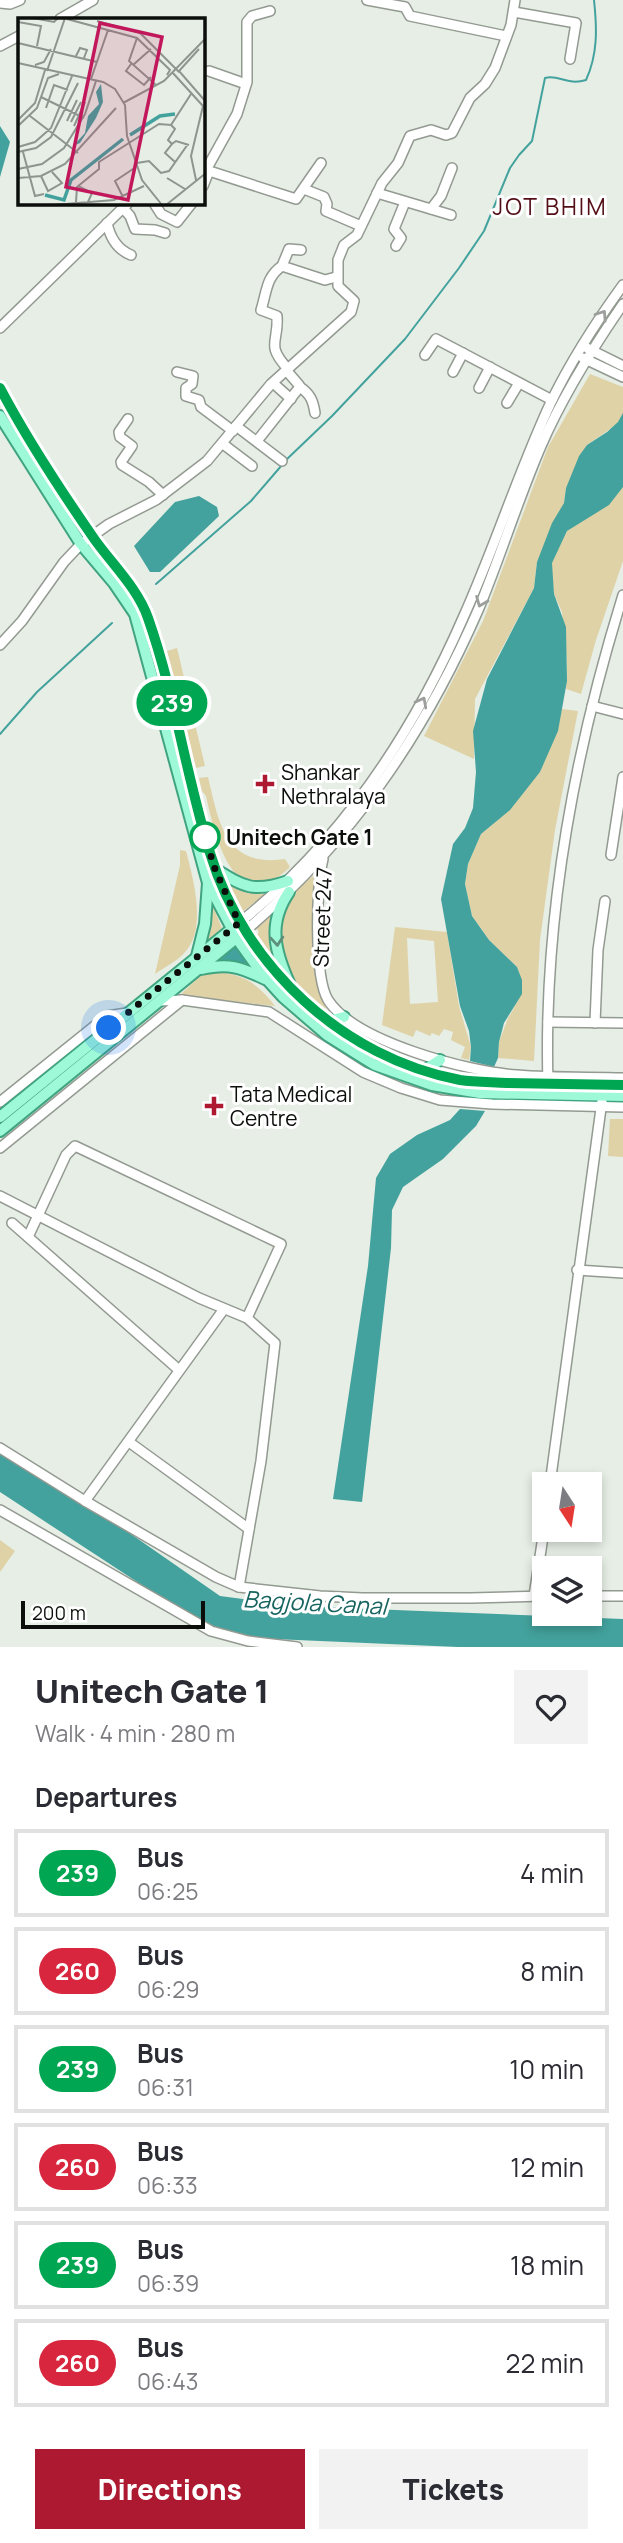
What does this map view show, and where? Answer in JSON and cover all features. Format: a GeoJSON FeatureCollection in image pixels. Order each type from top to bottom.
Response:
{"type":"FeatureCollection","features":[{"type":"Feature","properties":{"kind":"main road"},"geometry":{"type":"LineString","coordinates":[[0,388],[20,427],[92,536],[140,600],[148,618],[174,707],[198,812],[215,869],[238,930],[293,990],[328,1021],[364,1044],[425,1070],[471,1081],[548,1080],[623,1085]]}},
{"type":"Feature","properties":{"kind":"main road"},"geometry":{"type":"LineString","coordinates":[[0,416],[81,544],[114,583],[135,614],[208,883],[268,981],[283,997],[338,1042],[375,1065],[423,1082],[480,1093],[602,1101],[623,1096]]}},
{"type":"Feature","properties":{"kind":"main road"},"geometry":{"type":"LineString","coordinates":[[215,869],[238,883],[257,889],[288,886],[279,906],[276,935],[277,951],[293,990]]}},
{"type":"Feature","properties":{"kind":"main road"},"geometry":{"type":"LineString","coordinates":[[197,956],[205,923],[208,883]]}},
{"type":"Feature","properties":{"kind":"main road"},"geometry":{"type":"LineString","coordinates":[[0,1117],[197,956],[238,930]]}},
{"type":"Feature","properties":{"kind":"main road"},"geometry":{"type":"LineString","coordinates":[[0,1131],[195,971],[238,930]]}},
{"type":"Feature","properties":{"kind":"main road"},"geometry":{"type":"LineString","coordinates":[[195,971],[216,966],[232,966],[268,981]]}},
{"type":"Feature","properties":{"kind":"main road"},"geometry":{"type":"LineString","coordinates":[[328,1021],[344,1017]]}},
{"type":"Feature","properties":{"kind":"main road"},"geometry":{"type":"LineString","coordinates":[[425,1070],[440,1060]]}},
{"type":"Feature","properties":{"kind":"street"},"geometry":{"type":"LineString","coordinates":[[0,3],[10,4],[20,0]]}},
{"type":"Feature","properties":{"kind":"street"},"geometry":{"type":"LineString","coordinates":[[61,18],[80,3],[93,0]]}},
{"type":"Feature","properties":{"kind":"street"},"geometry":{"type":"LineString","coordinates":[[368,0],[405,7],[410,16],[506,36]]}},
{"type":"Feature","properties":{"kind":"street"},"geometry":{"type":"LineString","coordinates":[[0,645],[81,544],[163,495],[207,461],[273,383],[354,307],[352,298],[338,286],[336,277],[344,245],[357,235],[377,193],[398,163],[410,136],[430,130],[446,135],[452,133],[470,98],[485,84],[495,68],[516,0]]}},
{"type":"Feature","properties":{"kind":"street"},"geometry":{"type":"LineString","coordinates":[[270,11],[252,16],[247,22],[246,84],[237,114],[206,170],[293,199],[298,198],[321,163]]}},
{"type":"Feature","properties":{"kind":"street"},"geometry":{"type":"LineString","coordinates":[[514,12],[576,23],[570,59]]}},
{"type":"Feature","properties":{"kind":"street"},"geometry":{"type":"LineString","coordinates":[[0,46],[18,37]]}},
{"type":"Feature","properties":{"kind":"street"},"geometry":{"type":"LineString","coordinates":[[209,71],[246,84]]}},
{"type":"Feature","properties":{"kind":"street"},"geometry":{"type":"LineString","coordinates":[[431,209],[441,196],[452,168]]}},
{"type":"Feature","properties":{"kind":"street"},"geometry":{"type":"LineString","coordinates":[[304,189],[324,197],[327,212],[361,226]]}},
{"type":"Feature","properties":{"kind":"street"},"geometry":{"type":"LineString","coordinates":[[377,193],[451,215]]}},
{"type":"Feature","properties":{"kind":"street"},"geometry":{"type":"LineString","coordinates":[[397,246],[401,238],[394,229],[405,202]]}},
{"type":"Feature","properties":{"kind":"street"},"geometry":{"type":"LineString","coordinates":[[155,205],[161,214],[177,222],[190,205]]}},
{"type":"Feature","properties":{"kind":"street"},"geometry":{"type":"LineString","coordinates":[[0,328],[126,206],[135,229],[165,233]]}},
{"type":"Feature","properties":{"kind":"street"},"geometry":{"type":"LineString","coordinates":[[107,223],[111,239],[122,251],[131,255]]}},
{"type":"Feature","properties":{"kind":"street"},"geometry":{"type":"LineString","coordinates":[[301,250],[289,249],[282,266],[270,277],[264,290],[261,310],[277,316],[275,349],[278,358],[300,387],[309,393],[315,413]]}},
{"type":"Feature","properties":{"kind":"street"},"geometry":{"type":"LineString","coordinates":[[282,266],[326,279],[336,277]]}},
{"type":"Feature","properties":{"kind":"street"},"geometry":{"type":"LineString","coordinates":[[238,930],[324,856],[372,797],[405,742],[463,619],[552,400],[576,354],[623,285]]}},
{"type":"Feature","properties":{"kind":"street"},"geometry":{"type":"LineString","coordinates":[[288,886],[405,742],[436,698],[478,609],[541,447],[586,360],[623,304]]}},
{"type":"Feature","properties":{"kind":"street"},"geometry":{"type":"LineString","coordinates":[[425,355],[435,338],[552,400]]}},
{"type":"Feature","properties":{"kind":"street"},"geometry":{"type":"LineString","coordinates":[[583,345],[623,366]]}},
{"type":"Feature","properties":{"kind":"street"},"geometry":{"type":"LineString","coordinates":[[453,372],[463,353]]}},
{"type":"Feature","properties":{"kind":"street"},"geometry":{"type":"LineString","coordinates":[[576,354],[623,377]]}},
{"type":"Feature","properties":{"kind":"street"},"geometry":{"type":"LineString","coordinates":[[479,388],[490,367]]}},
{"type":"Feature","properties":{"kind":"street"},"geometry":{"type":"LineString","coordinates":[[177,372],[193,376],[192,384],[186,388],[186,396],[198,399],[201,407],[257,441],[282,461]]}},
{"type":"Feature","properties":{"kind":"street"},"geometry":{"type":"LineString","coordinates":[[273,383],[291,399]]}},
{"type":"Feature","properties":{"kind":"street"},"geometry":{"type":"LineString","coordinates":[[507,403],[519,383]]}},
{"type":"Feature","properties":{"kind":"street"},"geometry":{"type":"LineString","coordinates":[[257,441],[300,387]]}},
{"type":"Feature","properties":{"kind":"street"},"geometry":{"type":"LineString","coordinates":[[128,419],[119,435],[130,443],[132,448],[121,463],[163,495]]}},
{"type":"Feature","properties":{"kind":"street"},"geometry":{"type":"LineString","coordinates":[[223,444],[251,466]]}},
{"type":"Feature","properties":{"kind":"street"},"geometry":{"type":"LineString","coordinates":[[548,1080],[548,1022],[559,872],[573,789],[592,706],[623,595]]}},
{"type":"Feature","properties":{"kind":"street"},"geometry":{"type":"LineString","coordinates":[[592,706],[623,714]]}},
{"type":"Feature","properties":{"kind":"street"},"geometry":{"type":"LineString","coordinates":[[611,855],[623,777]]}},
{"type":"Feature","properties":{"kind":"street","name":"Street 247"},"geometry":{"type":"LineString","coordinates":[[324,856],[319,874],[318,898],[320,978],[326,997],[344,1017],[372,1034],[440,1060],[492,1072],[548,1080],[623,1078]]}},
{"type":"Feature","properties":{"kind":"street"},"geometry":{"type":"LineString","coordinates":[[595,1023],[598,950],[605,901]]}},
{"type":"Feature","properties":{"kind":"street"},"geometry":{"type":"LineString","coordinates":[[0,1148],[183,1000]]}},
{"type":"Feature","properties":{"kind":"street"},"geometry":{"type":"LineString","coordinates":[[156,1002],[183,1000],[269,1012],[363,1072],[422,1095],[458,1102],[492,1104],[602,1101],[623,1107]]}},
{"type":"Feature","properties":{"kind":"street"},"geometry":{"type":"LineString","coordinates":[[0,1102],[107,1016],[127,1013]]}},
{"type":"Feature","properties":{"kind":"street"},"geometry":{"type":"LineString","coordinates":[[548,1022],[623,1023]]}},
{"type":"Feature","properties":{"kind":"street"},"geometry":{"type":"LineString","coordinates":[[552,1472],[602,1101]]}},
{"type":"Feature","properties":{"kind":"street"},"geometry":{"type":"LineString","coordinates":[[28,1237],[66,1155],[75,1146],[281,1244],[247,1318]]}},
{"type":"Feature","properties":{"kind":"street"},"geometry":{"type":"LineString","coordinates":[[0,1196],[37,1217],[247,1318],[275,1343],[261,1461],[239,1587]]}},
{"type":"Feature","properties":{"kind":"street"},"geometry":{"type":"LineString","coordinates":[[12,1223],[179,1370]]}},
{"type":"Feature","properties":{"kind":"street"},"geometry":{"type":"LineString","coordinates":[[578,1270],[623,1273]]}},
{"type":"Feature","properties":{"kind":"street"},"geometry":{"type":"LineString","coordinates":[[85,1501],[224,1309]]}},
{"type":"Feature","properties":{"kind":"street"},"geometry":{"type":"LineString","coordinates":[[129,1442],[249,1529]]}},
{"type":"Feature","properties":{"kind":"street"},"geometry":{"type":"LineString","coordinates":[[0,1448],[85,1501],[216,1577],[239,1587],[320,1596],[532,1596]]}},
{"type":"Feature","properties":{"kind":"street"},"geometry":{"type":"LineString","coordinates":[[0,1510],[196,1624],[237,1643],[297,1647]]}},
{"type":"Feature","properties":{"kind":"street"},"geometry":{"type":"LineString","coordinates":[[602,1596],[623,1596]]}},
{"type":"Feature","properties":{"kind":"shaded area"},"geometry":{"type":"Polygon","coordinates":[[[590,374],[623,387],[623,420],[587,445],[566,488],[564,503],[537,562],[534,588],[475,699],[474,759],[424,736],[483,621],[548,447],[590,374]]]}},
{"type":"Feature","properties":{"kind":"shaded area"},"geometry":{"type":"Polygon","coordinates":[[[623,487],[623,561],[581,694],[566,689],[567,662],[562,612],[554,594],[551,563],[567,531],[623,487]]]}},
{"type":"Feature","properties":{"kind":"shaded area"},"geometry":{"type":"Polygon","coordinates":[[[177,648],[205,766],[196,768],[167,651],[177,648]]]}},
{"type":"Feature","properties":{"kind":"shaded area"},"geometry":{"type":"Polygon","coordinates":[[[562,709],[578,711],[555,830],[540,940],[534,1061],[498,1058],[499,1042],[514,1008],[520,975],[517,967],[489,940],[472,916],[465,884],[468,864],[481,834],[540,772],[562,709]]]}},
{"type":"Feature","properties":{"kind":"shaded area"},"geometry":{"type":"Polygon","coordinates":[[[208,777],[221,826],[237,849],[249,856],[265,860],[285,859],[290,867],[271,881],[255,884],[241,879],[230,867],[202,791],[199,778],[208,777]]]}},
{"type":"Feature","properties":{"kind":"shaded area"},"geometry":{"type":"Polygon","coordinates":[[[180,850],[186,851],[192,875],[196,929],[186,951],[155,974],[180,865],[180,850]]]}},
{"type":"Feature","properties":{"kind":"shaded area"},"geometry":{"type":"Polygon","coordinates":[[[314,875],[314,961],[316,978],[327,1010],[297,986],[286,966],[281,942],[285,908],[290,898],[314,875]]]}},
{"type":"Feature","properties":{"kind":"shaded area"},"geometry":{"type":"Polygon","coordinates":[[[225,880],[242,891],[266,894],[241,913],[225,880]]]}},
{"type":"Feature","properties":{"kind":"shaded area"},"geometry":{"type":"Polygon","coordinates":[[[210,900],[222,928],[201,947],[210,900]]]}},
{"type":"Feature","properties":{"kind":"shaded area"},"geometry":{"type":"Polygon","coordinates":[[[273,913],[275,964],[255,937],[259,932],[256,927],[273,913]]]}},
{"type":"Feature","properties":{"kind":"shaded area"},"geometry":{"type":"Polygon","coordinates":[[[395,927],[447,932],[459,1006],[471,1047],[469,1060],[461,1058],[465,1047],[451,1040],[453,1032],[444,1029],[439,1036],[432,1033],[430,1036],[416,1030],[413,1037],[382,1025],[395,927]],[[407,938],[410,1004],[438,1002],[434,941],[407,938]]]}},
{"type":"Feature","properties":{"kind":"shaded area"},"geometry":{"type":"Polygon","coordinates":[[[212,972],[231,974],[248,980],[275,1006],[179,996],[199,977],[212,972]]]}},
{"type":"Feature","properties":{"kind":"shaded area"},"geometry":{"type":"Polygon","coordinates":[[[610,1119],[623,1119],[623,1157],[608,1156],[610,1119]]]}},
{"type":"Feature","properties":{"kind":"shaded area"},"geometry":{"type":"Polygon","coordinates":[[[0,1540],[15,1551],[0,1572],[0,1540]]]}},
{"type":"Feature","properties":{"kind":"water"},"geometry":{"type":"Polygon","coordinates":[[[0,126],[10,142],[0,177],[0,126]]]}},
{"type":"Feature","properties":{"kind":"water"},"geometry":{"type":"Polygon","coordinates":[[[623,413],[623,487],[609,505],[567,531],[552,563],[554,594],[566,627],[567,681],[558,731],[540,772],[510,810],[481,834],[468,864],[465,884],[472,916],[489,940],[517,967],[522,980],[522,994],[504,1023],[494,1067],[470,1061],[469,1031],[460,1006],[441,899],[453,844],[465,828],[473,808],[476,772],[473,731],[487,679],[534,588],[537,562],[552,523],[564,503],[566,488],[579,456],[587,445],[618,422],[623,413]]]}},
{"type":"Feature","properties":{"kind":"water"},"geometry":{"type":"Polygon","coordinates":[[[199,496],[217,507],[219,516],[160,572],[150,572],[134,546],[175,502],[199,496]]]}},
{"type":"Feature","properties":{"kind":"water"},"geometry":{"type":"Polygon","coordinates":[[[237,945],[251,964],[218,962],[237,945]]]}},
{"type":"Feature","properties":{"kind":"water"},"geometry":{"type":"Polygon","coordinates":[[[460,1109],[485,1111],[476,1126],[443,1159],[403,1187],[392,1210],[391,1248],[362,1502],[333,1499],[368,1266],[376,1178],[390,1154],[417,1135],[450,1120],[460,1109]]]}},
{"type":"Feature","properties":{"kind":"water"},"geometry":{"type":"Polygon","coordinates":[[[0,1443],[220,1596],[294,1606],[532,1615],[532,1626],[602,1626],[602,1618],[623,1619],[623,1647],[458,1647],[274,1639],[212,1631],[0,1492],[0,1443]]]}},
{"type":"Feature","properties":{"kind":"waterway"},"geometry":{"type":"LineString","coordinates":[[286,460],[405,339],[459,268],[484,231],[510,168],[532,141],[545,78],[555,77],[574,82],[586,80],[596,41],[594,0]]}},
{"type":"Feature","properties":{"kind":"waterway"},"geometry":{"type":"LineString","coordinates":[[156,584],[251,501],[282,465]]}},
{"type":"Feature","properties":{"kind":"waterway"},"geometry":{"type":"LineString","coordinates":[[0,734],[37,692],[112,623]]}},
{"type":"Feature","properties":{"kind":"bus line","name":"239"},"geometry":{"type":"LineString","coordinates":[[0,388],[20,427],[100,547],[140,600],[148,618],[174,707],[198,812],[215,869],[239,923],[281,979],[328,1021],[364,1044],[439,1075],[471,1081],[623,1085]]}},
{"type":"Feature","properties":{"kind":"place","name":"Shankar Nethralaya"},"geometry":{"type":"Point","coordinates":[265,784]}},
{"type":"Feature","properties":{"kind":"place","name":"Unitech Gate 1"},"geometry":{"type":"Point","coordinates":[205,837]}},
{"type":"Feature","properties":{"kind":"place","name":"Tata Medical Centre"},"geometry":{"type":"Point","coordinates":[214,1106]}},
{"type":"Feature","properties":{"kind":"district","name":"JOT BHIM"},"geometry":{"type":"Point","coordinates":[550,206]}},
{"type":"Feature","properties":{"kind":"route"},"geometry":{"type":"LineString","coordinates":[[109,1028],[239,923],[215,869],[205,837]]}},
{"type":"Feature","properties":{"kind":"water label","name":"Bagjola Canal"},"geometry":{"type":"Point","coordinates":[315,1602]}}]}
